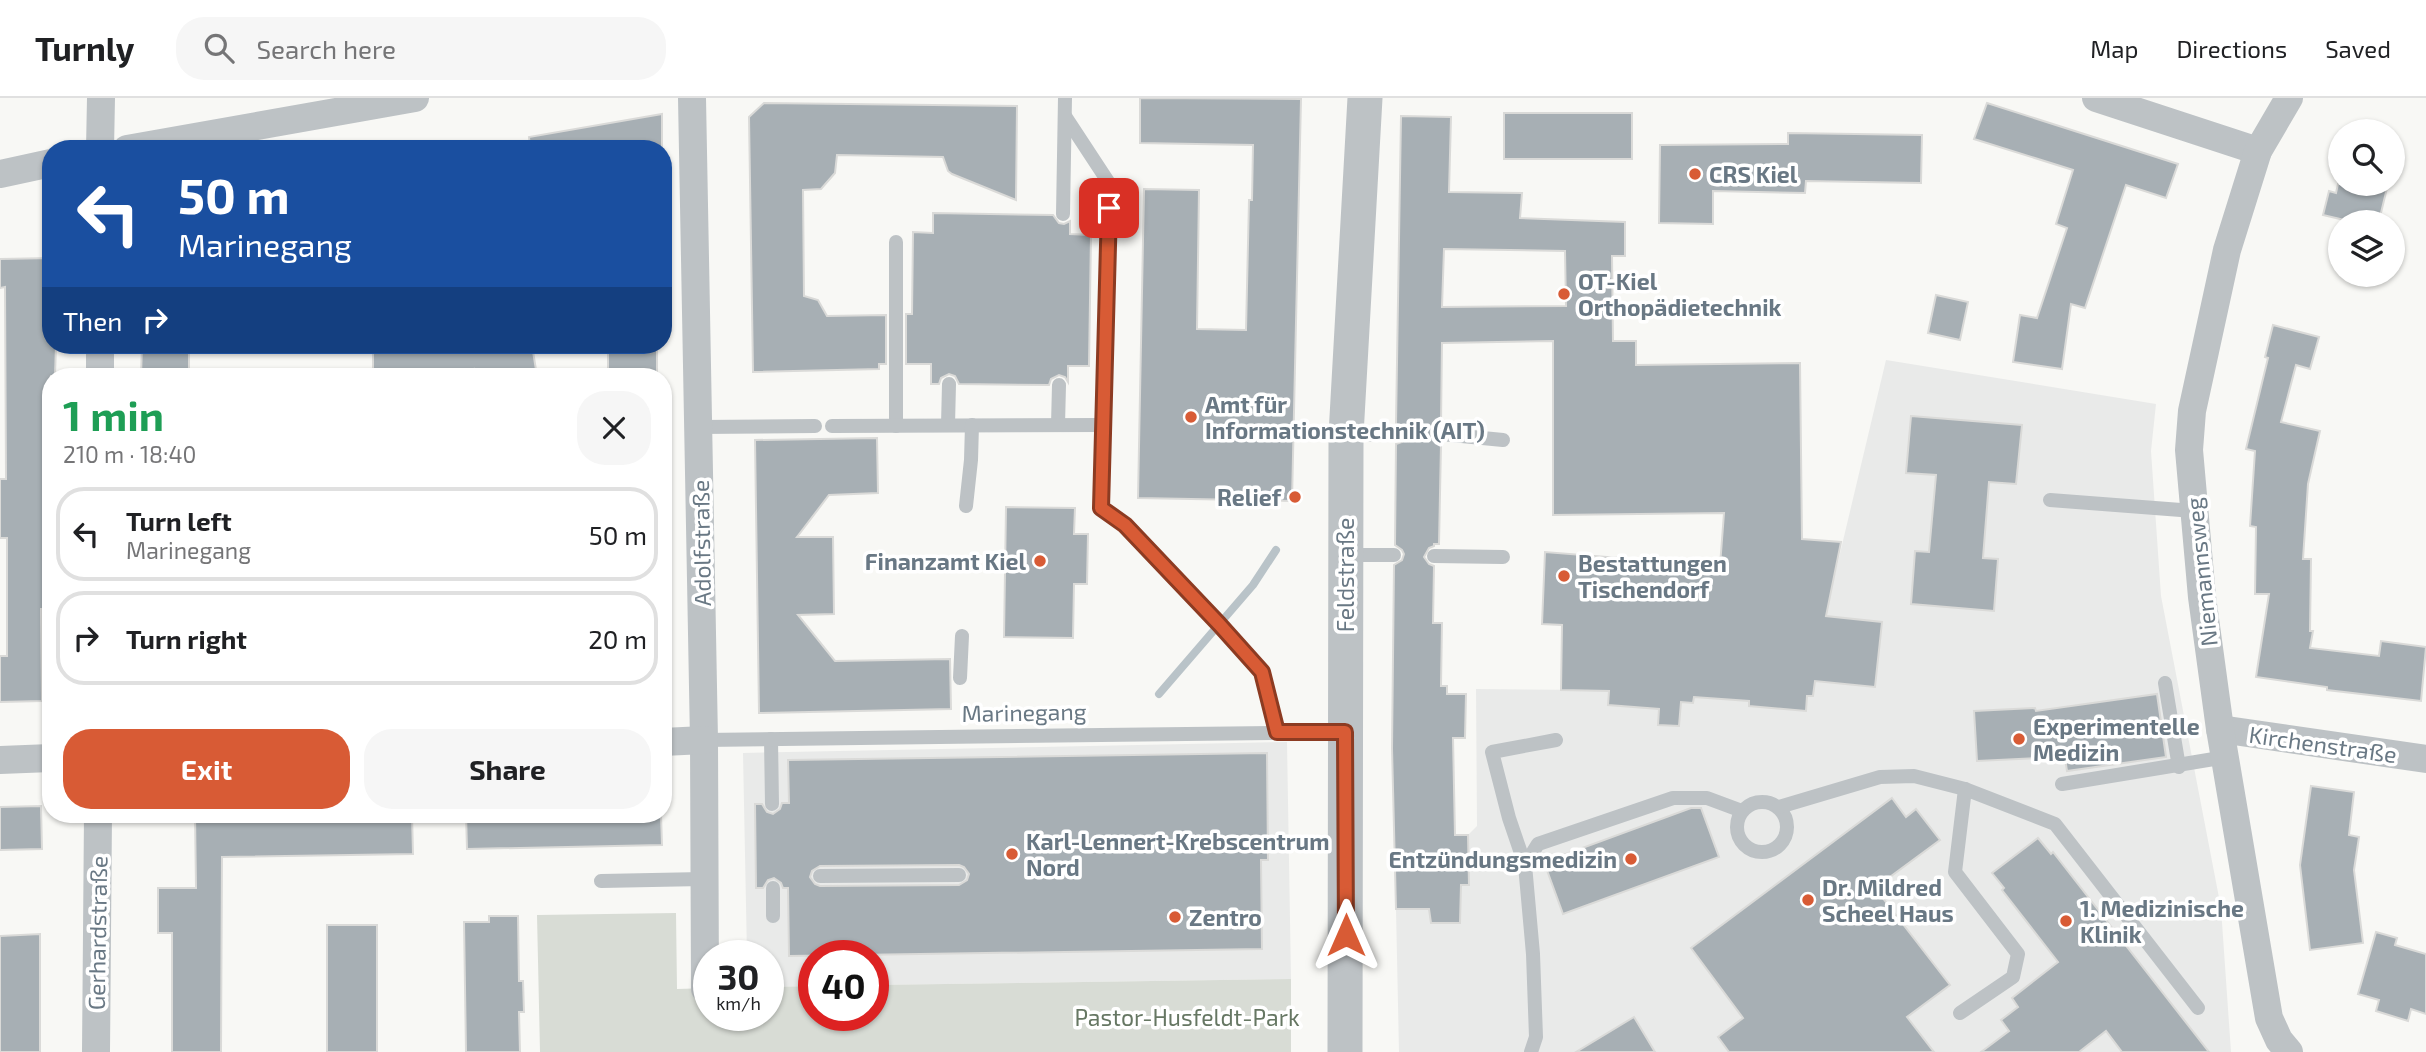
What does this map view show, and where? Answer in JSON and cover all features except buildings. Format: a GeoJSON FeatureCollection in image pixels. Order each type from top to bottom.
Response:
{"type":"FeatureCollection","features":[{"type":"Feature","properties":{"kind":"street"},"geometry":{"type":"LineString","coordinates":[[100,140],[101,98]]}},
{"type":"Feature","properties":{"kind":"street"},"geometry":{"type":"LineString","coordinates":[[178,140],[415,98]]}},
{"type":"Feature","properties":{"kind":"street","name":"Adolfstraße"},"geometry":{"type":"LineString","coordinates":[[692,98],[704,740],[704,940]]}},
{"type":"Feature","properties":{"kind":"street","name":"Feldstraße"},"geometry":{"type":"LineString","coordinates":[[1345,1052],[1346,435],[1365,98]]}},
{"type":"Feature","properties":{"kind":"street"},"geometry":{"type":"LineString","coordinates":[[2096,98],[2258,151]]}},
{"type":"Feature","properties":{"kind":"street","name":"Niemannsweg"},"geometry":{"type":"LineString","coordinates":[[2289,98],[2258,151],[2227,250],[2192,411],[2189,450],[2202,597],[2220,729],[2269,1018],[2279,1040],[2289,1052]]}},
{"type":"Feature","properties":{"kind":"street"},"geometry":{"type":"LineString","coordinates":[[0,174],[42,165]]}},
{"type":"Feature","properties":{"kind":"street","name":"Kirchenstraße"},"geometry":{"type":"LineString","coordinates":[[2220,729],[2426,759]]}},
{"type":"Feature","properties":{"kind":"street"},"geometry":{"type":"LineString","coordinates":[[672,742],[704,740]]}},
{"type":"Feature","properties":{"kind":"street"},"geometry":{"type":"LineString","coordinates":[[0,761],[42,759]]}},
{"type":"Feature","properties":{"kind":"street","name":"Gerhardstraße"},"geometry":{"type":"LineString","coordinates":[[96,1052],[98,823]]}},
{"type":"Feature","properties":{"kind":"lane"},"geometry":{"type":"LineString","coordinates":[[1063,214],[1065,98]]}},
{"type":"Feature","properties":{"kind":"lane"},"geometry":{"type":"LineString","coordinates":[[1065,116],[1109,183],[1101,508],[1125,525],[1262,672],[1277,732]]}},
{"type":"Feature","properties":{"kind":"lane"},"geometry":{"type":"LineString","coordinates":[[896,243],[896,426]]}},
{"type":"Feature","properties":{"kind":"lane"},"geometry":{"type":"LineString","coordinates":[[948,425],[949,384]]}},
{"type":"Feature","properties":{"kind":"lane"},"geometry":{"type":"LineString","coordinates":[[1058,425],[1059,385]]}},
{"type":"Feature","properties":{"kind":"lane"},"geometry":{"type":"LineString","coordinates":[[966,506],[972,425]]}},
{"type":"Feature","properties":{"kind":"lane"},"geometry":{"type":"LineString","coordinates":[[832,426],[1104,425]]}},
{"type":"Feature","properties":{"kind":"lane"},"geometry":{"type":"LineString","coordinates":[[699,427],[816,426]]}},
{"type":"Feature","properties":{"kind":"lane"},"geometry":{"type":"LineString","coordinates":[[1346,435],[1396,433]]}},
{"type":"Feature","properties":{"kind":"lane"},"geometry":{"type":"LineString","coordinates":[[1441,434],[1503,440]]}},
{"type":"Feature","properties":{"kind":"lane"},"geometry":{"type":"LineString","coordinates":[[2050,500],[2194,512]]}},
{"type":"Feature","properties":{"kind":"lane"},"geometry":{"type":"LineString","coordinates":[[1345,555],[1394,555]]}},
{"type":"Feature","properties":{"kind":"lane"},"geometry":{"type":"LineString","coordinates":[[1434,556],[1503,557]]}},
{"type":"Feature","properties":{"kind":"lane"},"geometry":{"type":"LineString","coordinates":[[960,678],[962,636]]}},
{"type":"Feature","properties":{"kind":"lane"},"geometry":{"type":"LineString","coordinates":[[2165,683],[2179,767]]}},
{"type":"Feature","properties":{"kind":"lane","name":"Marinegang"},"geometry":{"type":"LineString","coordinates":[[704,740],[1345,732]]}},
{"type":"Feature","properties":{"kind":"lane"},"geometry":{"type":"LineString","coordinates":[[771,739],[772,804]]}},
{"type":"Feature","properties":{"kind":"lane"},"geometry":{"type":"LineString","coordinates":[[1532,1048],[1536,1037],[1533,954],[1525,865],[1509,818],[1492,752],[1556,740]]}},
{"type":"Feature","properties":{"kind":"lane"},"geometry":{"type":"LineString","coordinates":[[2062,784],[2179,767],[2226,757]]}},
{"type":"Feature","properties":{"kind":"lane"},"geometry":{"type":"LineString","coordinates":[[1779,807],[1880,777],[1914,776],[1965,789],[2055,824],[2198,1008]]}},
{"type":"Feature","properties":{"kind":"lane"},"geometry":{"type":"LineString","coordinates":[[1960,1013],[2013,978],[2018,954],[1955,872],[1965,789]]}},
{"type":"Feature","properties":{"kind":"lane"},"geometry":{"type":"LineString","coordinates":[[1525,865],[1538,844],[1674,799],[1707,797],[1742,811]]}},
{"type":"Feature","properties":{"kind":"lane"},"geometry":{"type":"LineString","coordinates":[[1766,801],[1779,807],[1788,822],[1785,840],[1770,851],[1754,851],[1742,841],[1737,826],[1742,811],[1753,803],[1766,801]]}},
{"type":"Feature","properties":{"kind":"lane"},"geometry":{"type":"LineString","coordinates":[[820,876],[960,875]]}},
{"type":"Feature","properties":{"kind":"lane"},"geometry":{"type":"LineString","coordinates":[[601,881],[703,879]]}},
{"type":"Feature","properties":{"kind":"lane"},"geometry":{"type":"LineString","coordinates":[[774,888],[774,916]]}},
{"type":"Feature","properties":{"kind":"shaded area"},"geometry":{"type":"Polygon","coordinates":[[[1886,360],[2156,404],[2151,451],[2161,596],[2221,908],[2231,1052],[1399,1052],[1394,814],[1443,835],[1468,835],[1477,826],[1476,689],[1587,690],[1827,608],[1886,360]]]}},
{"type":"Feature","properties":{"kind":"shaded area","name":"Karl-Lennert-Krebscentrum Nord"},"geometry":{"type":"Polygon","coordinates":[[[1287,742],[1291,979],[889,985],[889,940],[798,940],[798,986],[784,987],[784,940],[747,940],[743,753],[1287,742]]]}},
{"type":"Feature","properties":{"kind":"green space","name":"Pastor-Husfeldt-Park"},"geometry":{"type":"Polygon","coordinates":[[[676,913],[677,989],[693,988],[693,1031],[784,1031],[784,987],[798,986],[798,1031],[889,1031],[889,985],[1291,979],[1291,1052],[540,1052],[537,915],[676,913]]]}},
{"type":"Feature","properties":{"kind":"waterway"},"geometry":{"type":"LineString","coordinates":[[1159,694],[1253,585],[1276,550]]}},
{"type":"Feature","properties":{"kind":"place","name":"CRS Kiel"},"geometry":{"type":"Point","coordinates":[1695,174]}},
{"type":"Feature","properties":{"kind":"place","name":"OT-Kiel Orthopädietechnik"},"geometry":{"type":"Point","coordinates":[1564,294]}},
{"type":"Feature","properties":{"kind":"place","name":"Amt für Informationstechnik (AIT)"},"geometry":{"type":"Point","coordinates":[1191,417]}},
{"type":"Feature","properties":{"kind":"place","name":"Relief"},"geometry":{"type":"Point","coordinates":[1295,497]}},
{"type":"Feature","properties":{"kind":"place","name":"Finanzamt Kiel"},"geometry":{"type":"Point","coordinates":[1040,561]}},
{"type":"Feature","properties":{"kind":"place","name":"Bestattungen Tischendorf"},"geometry":{"type":"Point","coordinates":[1564,576]}},
{"type":"Feature","properties":{"kind":"place","name":"Experimentelle Medizin"},"geometry":{"type":"Point","coordinates":[2019,739]}},
{"type":"Feature","properties":{"kind":"place","name":"Karl-Lennert-Krebscentrum Nord"},"geometry":{"type":"Point","coordinates":[1012,854]}},
{"type":"Feature","properties":{"kind":"place","name":"Entzündungsmedizin"},"geometry":{"type":"Point","coordinates":[1631,859]}},
{"type":"Feature","properties":{"kind":"place","name":"Dr. Mildred Scheel Haus"},"geometry":{"type":"Point","coordinates":[1808,900]}},
{"type":"Feature","properties":{"kind":"place","name":"Zentro"},"geometry":{"type":"Point","coordinates":[1175,917]}},
{"type":"Feature","properties":{"kind":"place","name":"1. Medizinische Klinik"},"geometry":{"type":"Point","coordinates":[2066,921]}},
{"type":"Feature","properties":{"kind":"route"},"geometry":{"type":"LineString","coordinates":[[1109,208],[1101,508],[1125,525],[1262,672],[1277,732],[1345,732],[1346,935]]}}]}
